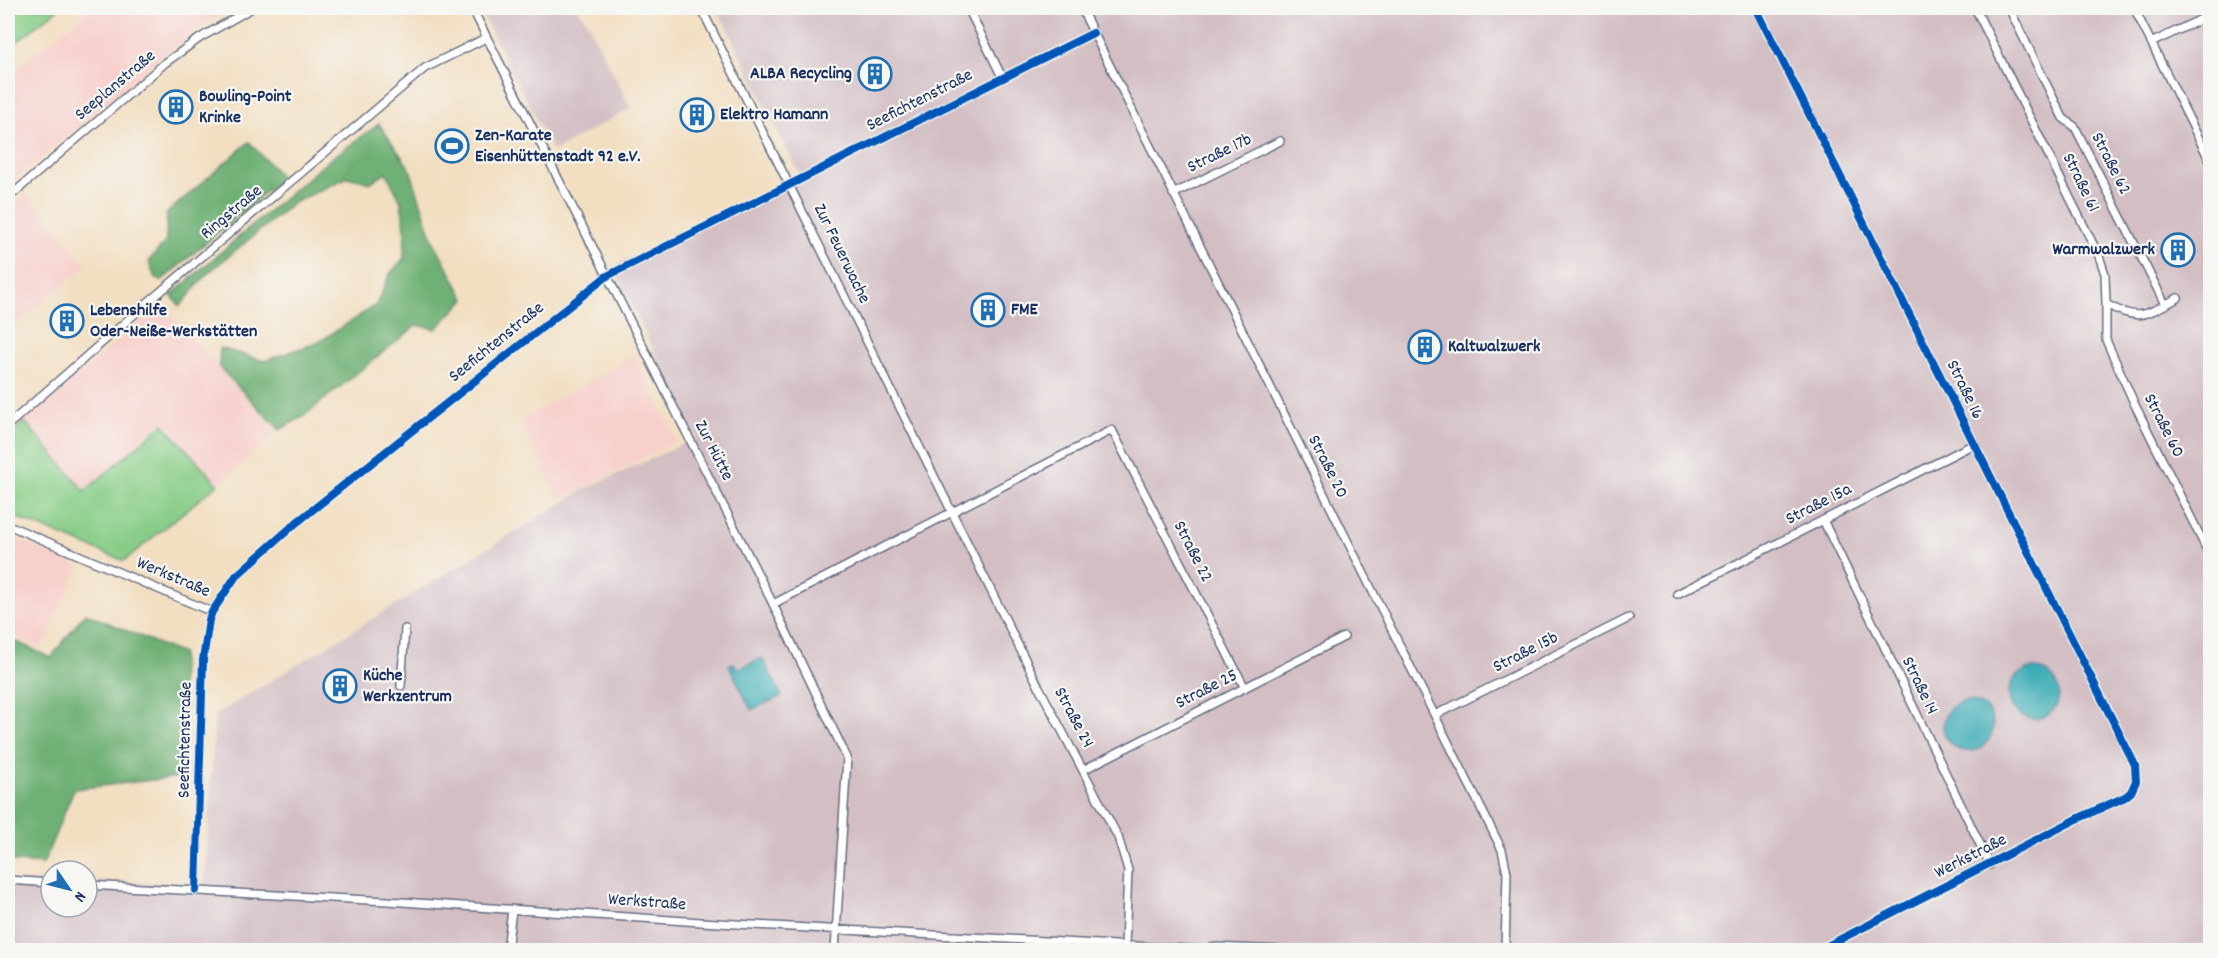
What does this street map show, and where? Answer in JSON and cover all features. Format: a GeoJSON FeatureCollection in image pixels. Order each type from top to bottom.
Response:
{"type":"FeatureCollection","features":[{"type":"Feature","properties":{"kind":"street","name":"Seeplanstraße"},"geometry":{"type":"LineString","coordinates":[[8,198],[165,63],[200,38],[252,8]]}},
{"type":"Feature","properties":{"kind":"street","name":"Zur Hütte"},"geometry":{"type":"LineString","coordinates":[[472,8],[773,604],[846,758],[836,951]]}},
{"type":"Feature","properties":{"kind":"street","name":"Zur Feuerwache"},"geometry":{"type":"LineString","coordinates":[[701,8],[953,514]]}},
{"type":"Feature","properties":{"kind":"street"},"geometry":{"type":"LineString","coordinates":[[968,8],[1002,77]]}},
{"type":"Feature","properties":{"kind":"street","name":"Straße 20"},"geometry":{"type":"LineString","coordinates":[[1081,8],[1502,850],[1508,873],[1505,951]]}},
{"type":"Feature","properties":{"kind":"street","name":"Straße 16"},"geometry":{"type":"LineString","coordinates":[[1756,8],[2135,765],[2137,774],[2134,787]]}},
{"type":"Feature","properties":{"kind":"street","name":"Straße 61"},"geometry":{"type":"LineString","coordinates":[[1975,8],[2100,256],[2106,274],[2106,304]]}},
{"type":"Feature","properties":{"kind":"street","name":"Straße 62"},"geometry":{"type":"LineString","coordinates":[[2009,8],[2063,118],[2075,127],[2165,304]]}},
{"type":"Feature","properties":{"kind":"street"},"geometry":{"type":"LineString","coordinates":[[2134,8],[2211,161]]}},
{"type":"Feature","properties":{"kind":"street"},"geometry":{"type":"LineString","coordinates":[[2151,43],[2211,15]]}},
{"type":"Feature","properties":{"kind":"street","name":"Seefichtenstraße"},"geometry":{"type":"LineString","coordinates":[[196,890],[203,660],[212,612],[236,576],[296,523],[607,276],[1093,33]]}},
{"type":"Feature","properties":{"kind":"street","name":"Ringstraße"},"geometry":{"type":"LineString","coordinates":[[8,425],[146,304],[425,68],[486,38]]}},
{"type":"Feature","properties":{"kind":"street","name":"Straße 17b"},"geometry":{"type":"LineString","coordinates":[[1173,194],[1280,141]]}},
{"type":"Feature","properties":{"kind":"street"},"geometry":{"type":"LineString","coordinates":[[2106,304],[2123,314],[2143,316],[2178,298]]}},
{"type":"Feature","properties":{"kind":"street","name":"Straße 60"},"geometry":{"type":"LineString","coordinates":[[2106,304],[2106,340],[2135,405],[2211,556]]}},
{"type":"Feature","properties":{"kind":"street","name":"Straße 22"},"geometry":{"type":"LineString","coordinates":[[953,514],[1112,430],[1245,688]]}},
{"type":"Feature","properties":{"kind":"street","name":"Straße 15a"},"geometry":{"type":"LineString","coordinates":[[1677,594],[1974,444]]}},
{"type":"Feature","properties":{"kind":"street"},"geometry":{"type":"LineString","coordinates":[[773,604],[953,514]]}},
{"type":"Feature","properties":{"kind":"street","name":"Straße 24"},"geometry":{"type":"LineString","coordinates":[[953,514],[1118,837],[1128,870],[1125,946]]}},
{"type":"Feature","properties":{"kind":"street","name":"Straße 14"},"geometry":{"type":"LineString","coordinates":[[1823,520],[1990,865]]}},
{"type":"Feature","properties":{"kind":"street","name":"Werkstraße"},"geometry":{"type":"LineString","coordinates":[[8,525],[212,612]]}},
{"type":"Feature","properties":{"kind":"street","name":"Straße 15b"},"geometry":{"type":"LineString","coordinates":[[1435,715],[1629,618]]}},
{"type":"Feature","properties":{"kind":"street"},"geometry":{"type":"LineString","coordinates":[[401,686],[405,629]]}},
{"type":"Feature","properties":{"kind":"street","name":"Straße 25"},"geometry":{"type":"LineString","coordinates":[[1083,770],[1344,638]]}},
{"type":"Feature","properties":{"kind":"street","name":"Werkstraße"},"geometry":{"type":"LineString","coordinates":[[1819,951],[1828,949],[2077,819],[2125,797],[2134,787]]}},
{"type":"Feature","properties":{"kind":"street"},"geometry":{"type":"LineString","coordinates":[[8,879],[39,882]]}},
{"type":"Feature","properties":{"kind":"street","name":"Werkstraße"},"geometry":{"type":"LineString","coordinates":[[99,886],[1125,946],[1284,951]]}},
{"type":"Feature","properties":{"kind":"street"},"geometry":{"type":"LineString","coordinates":[[508,948],[512,910]]}},
{"type":"Feature","properties":{"kind":"shaded area"},"geometry":{"type":"Polygon","coordinates":[[[91,8],[214,8],[218,15],[180,41],[8,186],[8,76],[91,8]]]}},
{"type":"Feature","properties":{"kind":"shaded area"},"geometry":{"type":"Polygon","coordinates":[[[479,8],[577,8],[586,20],[631,108],[553,151],[479,8]]]}},
{"type":"Feature","properties":{"kind":"shaded area"},"geometry":{"type":"Polygon","coordinates":[[[717,8],[2210,8],[2210,950],[8,950],[8,881],[39,882],[39,919],[99,919],[99,882],[205,883],[215,715],[585,489],[696,438],[613,267],[800,176],[717,8]]]}},
{"type":"Feature","properties":{"kind":"shaded area"},"geometry":{"type":"Polygon","coordinates":[[[27,195],[87,265],[8,331],[8,212],[27,195]]]}},
{"type":"Feature","properties":{"kind":"shaded area"},"geometry":{"type":"Polygon","coordinates":[[[161,305],[277,432],[219,484],[163,421],[85,489],[24,420],[161,305]]]}},
{"type":"Feature","properties":{"kind":"shaded area"},"geometry":{"type":"Polygon","coordinates":[[[635,356],[677,441],[559,500],[520,420],[635,356]]]}},
{"type":"Feature","properties":{"kind":"shaded area"},"geometry":{"type":"Polygon","coordinates":[[[8,536],[79,566],[42,648],[8,633],[8,536]]]}},
{"type":"Feature","properties":{"kind":"green space"},"geometry":{"type":"Polygon","coordinates":[[[8,8],[59,8],[8,49],[8,8]]]}},
{"type":"Feature","properties":{"kind":"green space"},"geometry":{"type":"Polygon","coordinates":[[[379,124],[410,169],[433,240],[465,299],[436,329],[417,325],[305,415],[280,430],[219,367],[220,348],[264,361],[319,342],[376,305],[390,274],[404,258],[405,228],[401,202],[386,172],[370,183],[348,177],[293,203],[207,274],[180,306],[171,295],[329,160],[379,124]]]}},
{"type":"Feature","properties":{"kind":"green space"},"geometry":{"type":"Polygon","coordinates":[[[249,142],[282,178],[161,281],[154,276],[149,261],[166,241],[167,213],[249,142]]]}},
{"type":"Feature","properties":{"kind":"green space"},"geometry":{"type":"Polygon","coordinates":[[[24,421],[85,491],[163,424],[218,484],[124,561],[8,514],[8,437],[24,421]]]}},
{"type":"Feature","properties":{"kind":"green space"},"geometry":{"type":"Polygon","coordinates":[[[85,613],[182,654],[179,777],[74,789],[45,859],[39,859],[39,864],[8,861],[8,638],[51,658],[85,613]]]}},
{"type":"Feature","properties":{"kind":"water"},"geometry":{"type":"Polygon","coordinates":[[[762,658],[782,696],[751,710],[729,665],[734,663],[738,669],[762,658]]]}},
{"type":"Feature","properties":{"kind":"water"},"geometry":{"type":"Polygon","coordinates":[[[2034,669],[2052,676],[2059,694],[2052,712],[2034,719],[2016,712],[2009,694],[2016,676],[2034,669]]]}},
{"type":"Feature","properties":{"kind":"water"},"geometry":{"type":"Polygon","coordinates":[[[1963,701],[1973,701],[1986,708],[1993,721],[1993,731],[1986,744],[1973,751],[1963,751],[1954,747],[1947,740],[1943,731],[1943,721],[1947,712],[1954,705],[1963,701]]]}},
{"type":"Feature","properties":{"kind":"cycle path"},"geometry":{"type":"LineString","coordinates":[[1756,8],[2135,765],[2136,781],[2131,792],[2125,797],[1819,950]]}},
{"type":"Feature","properties":{"kind":"cycle path"},"geometry":{"type":"LineString","coordinates":[[196,890],[203,660],[212,612],[236,576],[296,523],[607,276],[1093,33]]}},
{"type":"Feature","properties":{"kind":"place","name":"ALBA Recycling"},"geometry":{"type":"Point","coordinates":[875,74]}},
{"type":"Feature","properties":{"kind":"place","name":"Bowling-Point Krinke"},"geometry":{"type":"Point","coordinates":[176,107]}},
{"type":"Feature","properties":{"kind":"place","name":"Elektro Hamann"},"geometry":{"type":"Point","coordinates":[697,115]}},
{"type":"Feature","properties":{"kind":"place","name":"Zen-Karate Eisenhüttenstadt 92 e.V."},"geometry":{"type":"Point","coordinates":[452,146]}},
{"type":"Feature","properties":{"kind":"place","name":"Warmwalzwerk"},"geometry":{"type":"Point","coordinates":[2178,250]}},
{"type":"Feature","properties":{"kind":"place","name":"FME"},"geometry":{"type":"Point","coordinates":[988,310]}},
{"type":"Feature","properties":{"kind":"place","name":"Lebenshilfe Oder-Neiße-Werkstätten"},"geometry":{"type":"Point","coordinates":[67,321]}},
{"type":"Feature","properties":{"kind":"place","name":"Kaltwalzwerk"},"geometry":{"type":"Point","coordinates":[1425,347]}},
{"type":"Feature","properties":{"kind":"place","name":"Küche Werkzentrum"},"geometry":{"type":"Point","coordinates":[340,686]}}]}
